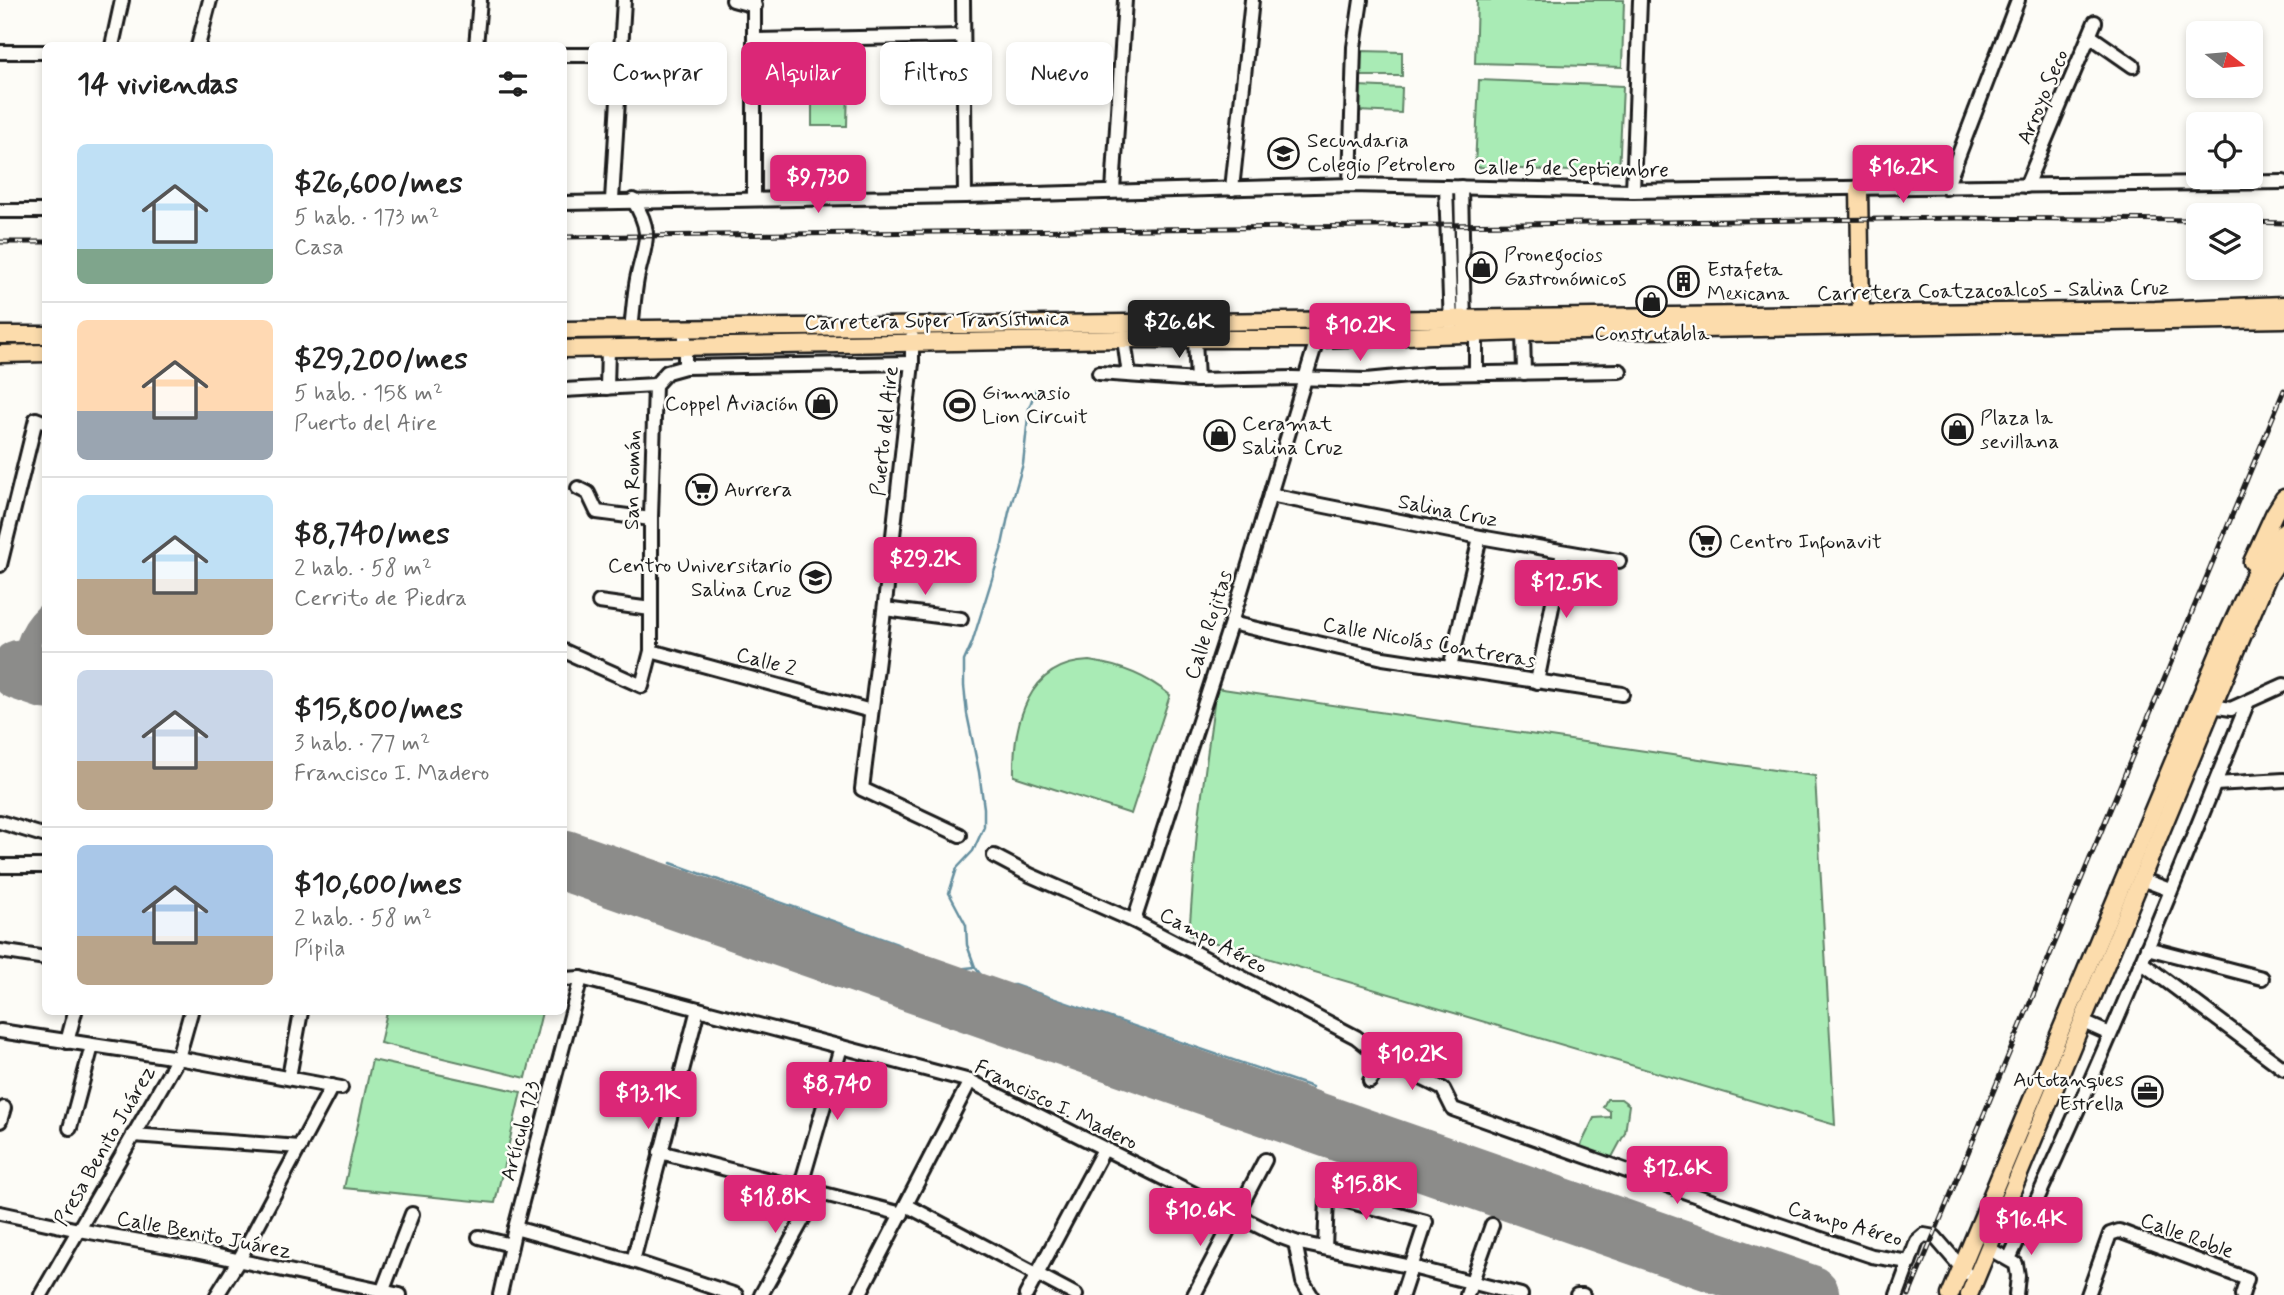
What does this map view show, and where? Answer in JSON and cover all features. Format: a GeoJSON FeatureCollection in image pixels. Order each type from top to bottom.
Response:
{"type":"FeatureCollection","features":[{"type":"Feature","properties":{"kind":"main road"},"geometry":{"type":"LineString","coordinates":[[1859,188],[1859,321]]}},
{"type":"Feature","properties":{"kind":"main road","name":"Carretera Super Transístmica"},"geometry":{"type":"LineString","coordinates":[[567,349],[685,347],[912,334],[1461,329],[1523,332],[1859,321],[2284,316]]}},
{"type":"Feature","properties":{"kind":"main road","name":"Carretera Coatzacoalcos - Salina Cruz"},"geometry":{"type":"LineString","coordinates":[[1461,329],[1859,321]]}},
{"type":"Feature","properties":{"kind":"main road","name":"Carretera Super Transístmica"},"geometry":{"type":"LineString","coordinates":[[567,330],[685,328],[1195,340],[1317,339],[1461,329]]}},
{"type":"Feature","properties":{"kind":"main road"},"geometry":{"type":"LineString","coordinates":[[0,335],[42,335]]}},
{"type":"Feature","properties":{"kind":"main road"},"geometry":{"type":"LineString","coordinates":[[0,354],[42,353]]}},
{"type":"Feature","properties":{"kind":"main road"},"geometry":{"type":"LineString","coordinates":[[1972,1289],[2141,879],[2205,705],[2221,648],[2249,570],[2284,498]]}},
{"type":"Feature","properties":{"kind":"main road"},"geometry":{"type":"LineString","coordinates":[[2221,648],[2262,558],[2284,531]]}},
{"type":"Feature","properties":{"kind":"main road"},"geometry":{"type":"LineString","coordinates":[[1950,1295],[2205,705],[2267,578],[2284,552]]}},
{"type":"Feature","properties":{"kind":"street"},"geometry":{"type":"LineString","coordinates":[[113,42],[122,0]]}},
{"type":"Feature","properties":{"kind":"street"},"geometry":{"type":"LineString","coordinates":[[199,42],[210,0]]}},
{"type":"Feature","properties":{"kind":"street"},"geometry":{"type":"LineString","coordinates":[[476,42],[480,0]]}},
{"type":"Feature","properties":{"kind":"street"},"geometry":{"type":"LineString","coordinates":[[621,42],[624,0]]}},
{"type":"Feature","properties":{"kind":"street"},"geometry":{"type":"LineString","coordinates":[[733,0],[754,3],[754,199]]}},
{"type":"Feature","properties":{"kind":"street"},"geometry":{"type":"LineString","coordinates":[[963,0],[965,196]]}},
{"type":"Feature","properties":{"kind":"street"},"geometry":{"type":"LineString","coordinates":[[1113,191],[1125,0]]}},
{"type":"Feature","properties":{"kind":"street"},"geometry":{"type":"LineString","coordinates":[[1232,189],[1252,0]]}},
{"type":"Feature","properties":{"kind":"street"},"geometry":{"type":"LineString","coordinates":[[1350,185],[1353,47],[1361,0]]}},
{"type":"Feature","properties":{"kind":"street"},"geometry":{"type":"LineString","coordinates":[[1633,191],[1640,0]]}},
{"type":"Feature","properties":{"kind":"street"},"geometry":{"type":"LineString","coordinates":[[1946,188],[2018,0]]}},
{"type":"Feature","properties":{"kind":"street","name":"Arroyo Seco"},"geometry":{"type":"LineString","coordinates":[[2026,186],[2095,22]]}},
{"type":"Feature","properties":{"kind":"street"},"geometry":{"type":"LineString","coordinates":[[755,40],[963,36]]}},
{"type":"Feature","properties":{"kind":"street"},"geometry":{"type":"LineString","coordinates":[[2090,36],[2133,66]]}},
{"type":"Feature","properties":{"kind":"street"},"geometry":{"type":"LineString","coordinates":[[0,52],[42,52]]}},
{"type":"Feature","properties":{"kind":"street"},"geometry":{"type":"LineString","coordinates":[[567,55],[588,55]]}},
{"type":"Feature","properties":{"kind":"street"},"geometry":{"type":"LineString","coordinates":[[612,200],[618,105]]}},
{"type":"Feature","properties":{"kind":"street","name":"Calle 5 de Septiembre"},"geometry":{"type":"LineString","coordinates":[[567,203],[965,196],[1350,185],[1633,191],[2284,182]]}},
{"type":"Feature","properties":{"kind":"street"},"geometry":{"type":"LineString","coordinates":[[1447,187],[1461,329],[1476,373]]}},
{"type":"Feature","properties":{"kind":"street"},"geometry":{"type":"LineString","coordinates":[[1461,187],[1461,329]]}},
{"type":"Feature","properties":{"kind":"street"},"geometry":{"type":"LineString","coordinates":[[631,329],[637,278],[646,250],[643,219],[633,200]]}},
{"type":"Feature","properties":{"kind":"street"},"geometry":{"type":"LineString","coordinates":[[0,211],[42,211]]}},
{"type":"Feature","properties":{"kind":"street"},"geometry":{"type":"LineString","coordinates":[[685,328],[685,367]]}},
{"type":"Feature","properties":{"kind":"street"},"geometry":{"type":"LineString","coordinates":[[1523,332],[1524,373]]}},
{"type":"Feature","properties":{"kind":"street","name":"Puerto del Aire"},"geometry":{"type":"LineString","coordinates":[[912,334],[912,363],[885,609],[862,789],[960,835]]}},
{"type":"Feature","properties":{"kind":"street"},"geometry":{"type":"LineString","coordinates":[[1124,338],[1129,375]]}},
{"type":"Feature","properties":{"kind":"street","name":"Calle Rojitas"},"geometry":{"type":"LineString","coordinates":[[1134,921],[1231,623],[1317,339]]}},
{"type":"Feature","properties":{"kind":"street"},"geometry":{"type":"LineString","coordinates":[[1195,340],[1197,380]]}},
{"type":"Feature","properties":{"kind":"street"},"geometry":{"type":"LineString","coordinates":[[607,388],[608,349]]}},
{"type":"Feature","properties":{"kind":"street"},"geometry":{"type":"LineString","coordinates":[[567,390],[654,385],[667,372],[685,367],[912,363]]}},
{"type":"Feature","properties":{"kind":"street"},"geometry":{"type":"LineString","coordinates":[[1099,373],[1197,380],[1366,380],[1429,374],[1620,371]]}},
{"type":"Feature","properties":{"kind":"street","name":"San Román"},"geometry":{"type":"LineString","coordinates":[[567,652],[642,686],[652,651],[654,385]]}},
{"type":"Feature","properties":{"kind":"street"},"geometry":{"type":"LineString","coordinates":[[0,565],[5,523],[36,419],[42,421]]}},
{"type":"Feature","properties":{"kind":"street"},"geometry":{"type":"LineString","coordinates":[[578,488],[588,493],[597,512],[651,519]]}},
{"type":"Feature","properties":{"kind":"street","name":"Salina Cruz"},"geometry":{"type":"LineString","coordinates":[[1270,495],[1480,537],[1619,561]]}},
{"type":"Feature","properties":{"kind":"street"},"geometry":{"type":"LineString","coordinates":[[1450,668],[1480,537]]}},
{"type":"Feature","properties":{"kind":"street"},"geometry":{"type":"LineString","coordinates":[[1537,682],[1563,552]]}},
{"type":"Feature","properties":{"kind":"street"},"geometry":{"type":"LineString","coordinates":[[599,602],[651,609]]}},
{"type":"Feature","properties":{"kind":"street"},"geometry":{"type":"LineString","coordinates":[[885,609],[961,619]]}},
{"type":"Feature","properties":{"kind":"street","name":"Calle Nicolás Contreras"},"geometry":{"type":"LineString","coordinates":[[1231,623],[1383,658],[1622,694]]}},
{"type":"Feature","properties":{"kind":"street","name":"Calle 2"},"geometry":{"type":"LineString","coordinates":[[652,651],[871,711]]}},
{"type":"Feature","properties":{"kind":"street"},"geometry":{"type":"LineString","coordinates":[[2205,705],[2231,709],[2284,685]]}},
{"type":"Feature","properties":{"kind":"street"},"geometry":{"type":"LineString","coordinates":[[2009,1259],[2061,1150],[2247,704]]}},
{"type":"Feature","properties":{"kind":"street"},"geometry":{"type":"LineString","coordinates":[[2215,784],[2284,780]]}},
{"type":"Feature","properties":{"kind":"street"},"geometry":{"type":"LineString","coordinates":[[0,822],[42,835]]}},
{"type":"Feature","properties":{"kind":"street","name":"Campo Aéreo"},"geometry":{"type":"LineString","coordinates":[[994,856],[1134,921],[1356,1037],[1385,1060],[1443,1089],[1453,1109],[1872,1256],[1909,1262]]}},
{"type":"Feature","properties":{"kind":"street"},"geometry":{"type":"LineString","coordinates":[[0,866],[42,866]]}},
{"type":"Feature","properties":{"kind":"street"},"geometry":{"type":"LineString","coordinates":[[2141,879],[2170,890]]}},
{"type":"Feature","properties":{"kind":"street"},"geometry":{"type":"LineString","coordinates":[[2147,948],[2262,978]]}},
{"type":"Feature","properties":{"kind":"street"},"geometry":{"type":"LineString","coordinates":[[0,951],[42,957]]}},
{"type":"Feature","properties":{"kind":"street"},"geometry":{"type":"LineString","coordinates":[[2141,962],[2283,1067]]}},
{"type":"Feature","properties":{"kind":"street","name":"Francisco I. Madero"},"geometry":{"type":"LineString","coordinates":[[567,979],[581,978],[970,1081],[1235,1216],[1295,1242],[1412,1267],[1469,1289],[1521,1295]]}},
{"type":"Feature","properties":{"kind":"street","name":"Artículo 123"},"geometry":{"type":"LineString","coordinates":[[500,1295],[581,978]]}},
{"type":"Feature","properties":{"kind":"street"},"geometry":{"type":"LineString","coordinates":[[633,1261],[698,1009]]}},
{"type":"Feature","properties":{"kind":"street"},"geometry":{"type":"LineString","coordinates":[[67,1042],[74,1015]]}},
{"type":"Feature","properties":{"kind":"street","name":"Presa Benito Juárez"},"geometry":{"type":"LineString","coordinates":[[41,1295],[178,1058],[190,1015]]}},
{"type":"Feature","properties":{"kind":"street"},"geometry":{"type":"LineString","coordinates":[[289,1077],[300,1015]]}},
{"type":"Feature","properties":{"kind":"street"},"geometry":{"type":"LineString","coordinates":[[2083,1021],[2110,1034]]}},
{"type":"Feature","properties":{"kind":"street"},"geometry":{"type":"LineString","coordinates":[[0,1031],[178,1058],[336,1087],[217,1295]]}},
{"type":"Feature","properties":{"kind":"street"},"geometry":{"type":"LineString","coordinates":[[70,1128],[92,1046]]}},
{"type":"Feature","properties":{"kind":"street"},"geometry":{"type":"LineString","coordinates":[[800,1188],[841,1047]]}},
{"type":"Feature","properties":{"kind":"street"},"geometry":{"type":"LineString","coordinates":[[1370,1081],[1385,1060]]}},
{"type":"Feature","properties":{"kind":"street"},"geometry":{"type":"LineString","coordinates":[[859,1295],[970,1081]]}},
{"type":"Feature","properties":{"kind":"street"},"geometry":{"type":"LineString","coordinates":[[133,1135],[300,1147]]}},
{"type":"Feature","properties":{"kind":"street"},"geometry":{"type":"LineString","coordinates":[[1026,1295],[1104,1149]]}},
{"type":"Feature","properties":{"kind":"street"},"geometry":{"type":"LineString","coordinates":[[660,1152],[800,1188],[904,1210],[1076,1295]]}},
{"type":"Feature","properties":{"kind":"street"},"geometry":{"type":"LineString","coordinates":[[1194,1295],[1265,1160]]}},
{"type":"Feature","properties":{"kind":"street"},"geometry":{"type":"LineString","coordinates":[[761,1295],[818,1192]]}},
{"type":"Feature","properties":{"kind":"street"},"geometry":{"type":"LineString","coordinates":[[1325,1248],[1327,1199],[1333,1196],[1426,1222],[1402,1295]]}},
{"type":"Feature","properties":{"kind":"street","name":"Calle Benito Juárez"},"geometry":{"type":"LineString","coordinates":[[0,1213],[400,1295]]}},
{"type":"Feature","properties":{"kind":"street"},"geometry":{"type":"LineString","coordinates":[[381,1293],[412,1214]]}},
{"type":"Feature","properties":{"kind":"street"},"geometry":{"type":"LineString","coordinates":[[1469,1289],[1492,1225]]}},
{"type":"Feature","properties":{"kind":"street"},"geometry":{"type":"LineString","coordinates":[[515,1228],[633,1261],[736,1295]]}},
{"type":"Feature","properties":{"kind":"street","name":"Calle Roble"},"geometry":{"type":"LineString","coordinates":[[2088,1295],[2110,1234],[2119,1231],[2247,1279],[2242,1295]]}},
{"type":"Feature","properties":{"kind":"street"},"geometry":{"type":"LineString","coordinates":[[1896,1295],[1917,1241],[1924,1235],[1935,1237],[1961,1268],[1972,1289]]}},
{"type":"Feature","properties":{"kind":"street"},"geometry":{"type":"LineString","coordinates":[[479,1237],[511,1245]]}},
{"type":"Feature","properties":{"kind":"street"},"geometry":{"type":"LineString","coordinates":[[1295,1242],[1303,1282],[1311,1295]]}},
{"type":"Feature","properties":{"kind":"street"},"geometry":{"type":"LineString","coordinates":[[1988,1248],[2016,1264],[2016,1295]]}},
{"type":"Feature","properties":{"kind":"green space"},"geometry":{"type":"Polygon","coordinates":[[[1477,0],[1624,0],[1622,67],[1475,63],[1477,0]]]}},
{"type":"Feature","properties":{"kind":"green space"},"geometry":{"type":"Polygon","coordinates":[[[1361,51],[1402,52],[1402,76],[1361,76],[1361,51]]]}},
{"type":"Feature","properties":{"kind":"green space"},"geometry":{"type":"Polygon","coordinates":[[[1479,80],[1623,86],[1619,173],[1475,167],[1479,80]]]}},
{"type":"Feature","properties":{"kind":"green space"},"geometry":{"type":"Polygon","coordinates":[[[1358,86],[1402,88],[1401,113],[1357,111],[1358,86]]]}},
{"type":"Feature","properties":{"kind":"green space"},"geometry":{"type":"Polygon","coordinates":[[[812,105],[848,105],[847,126],[812,126],[812,105]]]}},
{"type":"Feature","properties":{"kind":"green space"},"geometry":{"type":"Polygon","coordinates":[[[1089,661],[1132,672],[1170,695],[1131,814],[1014,776],[1017,736],[1028,700],[1051,672],[1068,664],[1089,661]]]}},
{"type":"Feature","properties":{"kind":"green space"},"geometry":{"type":"Polygon","coordinates":[[[1216,688],[1815,776],[1835,1125],[1189,935],[1197,832],[1216,688]]]}},
{"type":"Feature","properties":{"kind":"green space"},"geometry":{"type":"Polygon","coordinates":[[[386,1015],[541,1015],[526,1078],[380,1043],[386,1015]]]}},
{"type":"Feature","properties":{"kind":"green space"},"geometry":{"type":"Polygon","coordinates":[[[372,1060],[521,1092],[495,1203],[344,1188],[372,1060]]]}},
{"type":"Feature","properties":{"kind":"green space"},"geometry":{"type":"Polygon","coordinates":[[[1607,1099],[1621,1099],[1629,1105],[1625,1133],[1611,1159],[1579,1149],[1594,1118],[1610,1117],[1610,1111],[1603,1107],[1607,1099]]]}},
{"type":"Feature","properties":{"kind":"waterway"},"geometry":{"type":"LineString","coordinates":[[975,967],[967,945],[966,925],[949,893],[957,868],[973,851],[984,827],[979,772],[967,714],[964,661],[1001,550],[1023,464],[1029,408],[1036,389]]}},
{"type":"Feature","properties":{"kind":"waterway"},"geometry":{"type":"LineString","coordinates":[[671,863],[897,944],[928,960],[938,971],[975,967],[990,984],[1014,985],[1312,1087]]}},
{"type":"Feature","properties":{"kind":"taxiway"},"geometry":{"type":"LineString","coordinates":[[29,674],[27,650],[32,635],[42,621]]}},
{"type":"Feature","properties":{"kind":"runway"},"geometry":{"type":"LineString","coordinates":[[20,670],[42,678]]}},
{"type":"Feature","properties":{"kind":"runway"},"geometry":{"type":"LineString","coordinates":[[567,861],[1809,1295]]}},
{"type":"Feature","properties":{"kind":"railway"},"geometry":{"type":"LineString","coordinates":[[567,237],[1959,218],[2186,220]]}},
{"type":"Feature","properties":{"kind":"railway"},"geometry":{"type":"LineString","coordinates":[[2263,222],[2284,223]]}},
{"type":"Feature","properties":{"kind":"railway"},"geometry":{"type":"LineString","coordinates":[[0,242],[42,242]]}},
{"type":"Feature","properties":{"kind":"railway"},"geometry":{"type":"LineString","coordinates":[[1909,1295],[2284,390]]}},
{"type":"Feature","properties":{"kind":"place","name":"Secundaria Colegio Petrolero"},"geometry":{"type":"Point","coordinates":[1284,153]}},
{"type":"Feature","properties":{"kind":"place","name":"Pronegocios Gastronómicos"},"geometry":{"type":"Point","coordinates":[1481,267]}},
{"type":"Feature","properties":{"kind":"place","name":"Estafeta Mexicana"},"geometry":{"type":"Point","coordinates":[1684,282]}},
{"type":"Feature","properties":{"kind":"place","name":"Construtabla"},"geometry":{"type":"Point","coordinates":[1652,302]}},
{"type":"Feature","properties":{"kind":"place","name":"Coppel Aviación"},"geometry":{"type":"Point","coordinates":[821,404]}},
{"type":"Feature","properties":{"kind":"place","name":"Gimnasio Lion Circuit"},"geometry":{"type":"Point","coordinates":[959,405]}},
{"type":"Feature","properties":{"kind":"place","name":"Plaza la sevillana"},"geometry":{"type":"Point","coordinates":[1957,430]}},
{"type":"Feature","properties":{"kind":"place","name":"Ceramat Salina Cruz"},"geometry":{"type":"Point","coordinates":[1219,436]}},
{"type":"Feature","properties":{"kind":"place","name":"Aurrera"},"geometry":{"type":"Point","coordinates":[701,490]}},
{"type":"Feature","properties":{"kind":"place","name":"Centro Infonavit"},"geometry":{"type":"Point","coordinates":[1706,542]}},
{"type":"Feature","properties":{"kind":"place","name":"Centro Universitario Salina Cruz"},"geometry":{"type":"Point","coordinates":[815,578]}},
{"type":"Feature","properties":{"kind":"place","name":"Autotanques Estrella"},"geometry":{"type":"Point","coordinates":[2147,1092]}}]}
